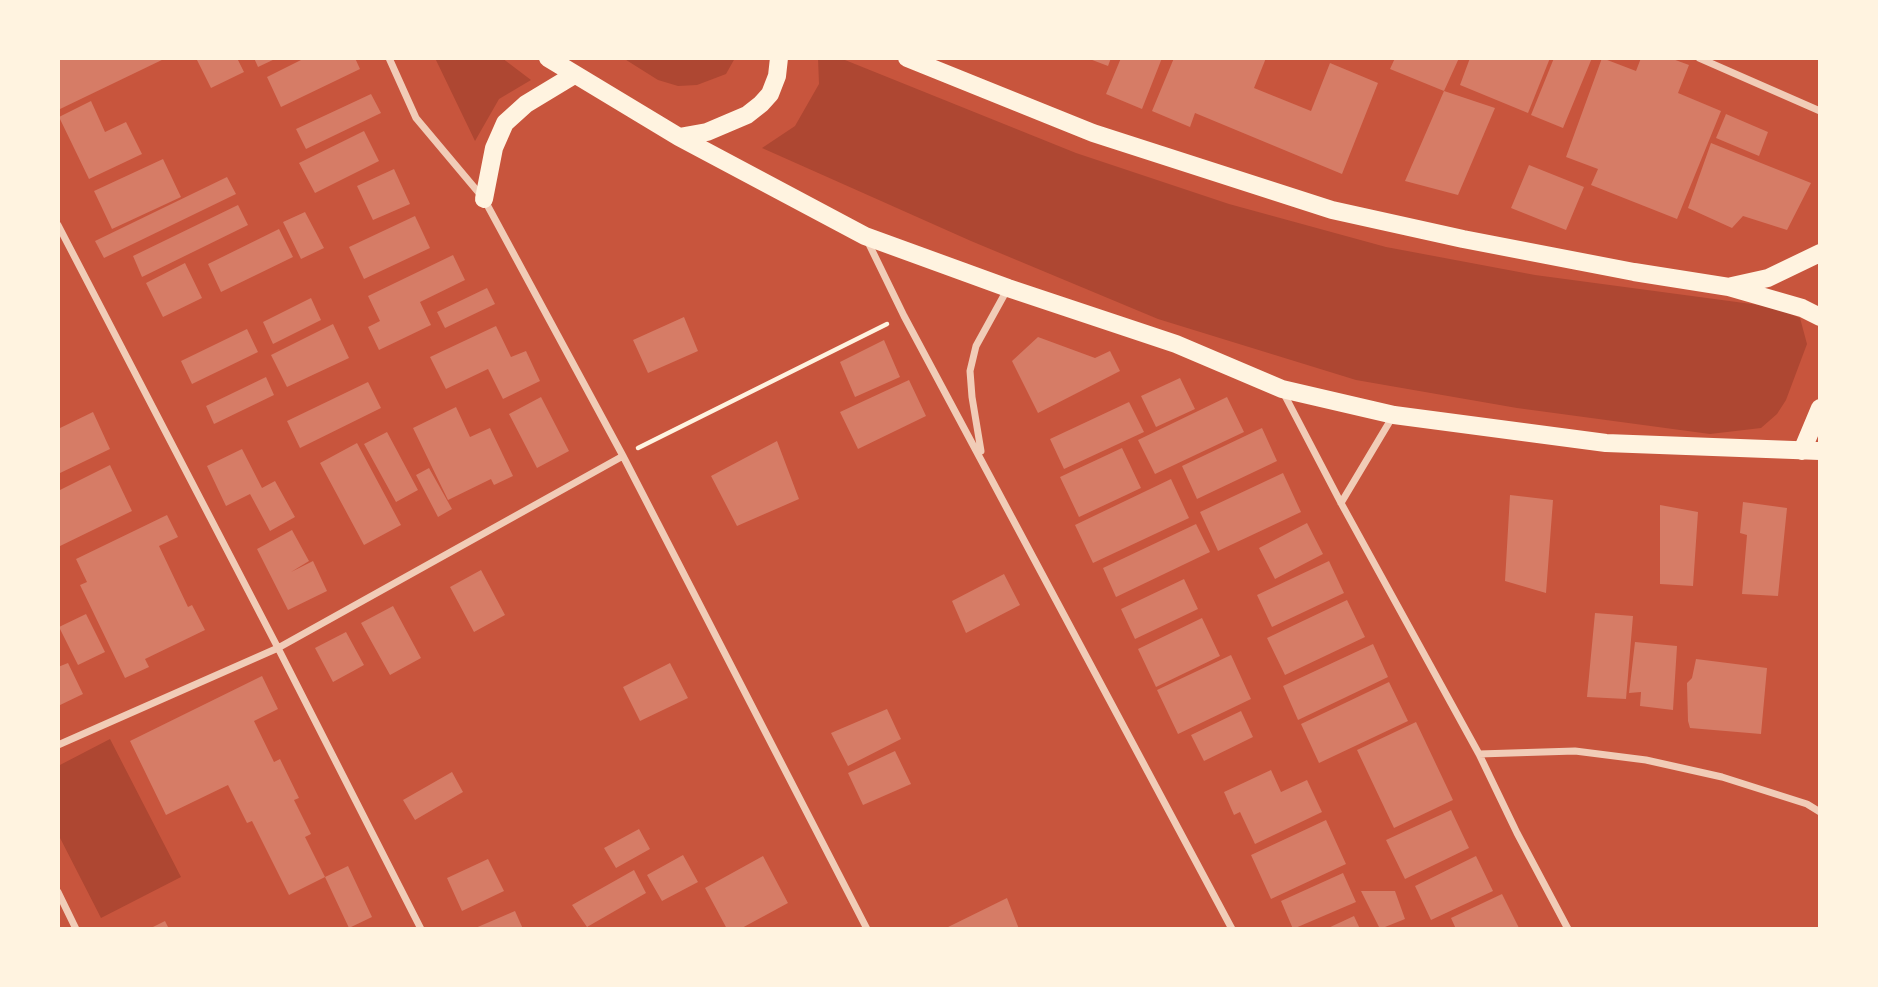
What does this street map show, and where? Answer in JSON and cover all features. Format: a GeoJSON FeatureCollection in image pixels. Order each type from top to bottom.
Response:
{"type":"FeatureCollection","features":[{"type":"Feature","properties":{"kind":"main road"},"geometry":{"type":"LineString","coordinates":[[548,58],[679,137],[865,236],[1008,288],[1176,344],[1282,389],[1394,415],[1606,443],[1811,451],[1820,408]]}},
{"type":"Feature","properties":{"kind":"main road"},"geometry":{"type":"LineString","coordinates":[[679,137],[707,132],[747,115],[761,104],[770,94],[777,76],[779,58]]}},
{"type":"Feature","properties":{"kind":"main road"},"geometry":{"type":"LineString","coordinates":[[907,58],[1093,133],[1332,211],[1634,272],[1729,287],[1820,317]]}},
{"type":"Feature","properties":{"kind":"main road"},"geometry":{"type":"LineString","coordinates":[[484,199],[494,148],[505,123],[526,104],[574,75]]}},
{"type":"Feature","properties":{"kind":"main road"},"geometry":{"type":"LineString","coordinates":[[1729,287],[1768,278],[1820,253]]}},
{"type":"Feature","properties":{"kind":"street"},"geometry":{"type":"LineString","coordinates":[[389,58],[416,118],[484,199],[623,456],[867,929]]}},
{"type":"Feature","properties":{"kind":"street"},"geometry":{"type":"LineString","coordinates":[[1699,58],[1820,111]]}},
{"type":"Feature","properties":{"kind":"street"},"geometry":{"type":"LineString","coordinates":[[58,225],[421,929]]}},
{"type":"Feature","properties":{"kind":"street"},"geometry":{"type":"LineString","coordinates":[[865,236],[904,316],[1232,929]]}},
{"type":"Feature","properties":{"kind":"street"},"geometry":{"type":"LineString","coordinates":[[982,459],[972,397],[971,372],[976,346],[1008,288]]}},
{"type":"Feature","properties":{"kind":"street"},"geometry":{"type":"LineString","coordinates":[[1282,389],[1341,503],[1479,754],[1568,929]]}},
{"type":"Feature","properties":{"kind":"street"},"geometry":{"type":"LineString","coordinates":[[1341,503],[1394,415]]}},
{"type":"Feature","properties":{"kind":"street"},"geometry":{"type":"LineString","coordinates":[[58,745],[278,648],[623,456]]}},
{"type":"Feature","properties":{"kind":"street"},"geometry":{"type":"LineString","coordinates":[[1479,754],[1575,751],[1646,760],[1722,776],[1807,804],[1820,812]]}},
{"type":"Feature","properties":{"kind":"street"},"geometry":{"type":"LineString","coordinates":[[58,892],[76,929]]}},
{"type":"Feature","properties":{"kind":"path"},"geometry":{"type":"LineString","coordinates":[[623,456],[904,316]]}},
{"type":"Feature","properties":{"kind":"shaded area"},"geometry":{"type":"Polygon","coordinates":[[[435,58],[502,58],[531,80],[499,99],[475,141],[435,58]]]}},
{"type":"Feature","properties":{"kind":"shaded area"},"geometry":{"type":"Polygon","coordinates":[[[623,58],[735,58],[726,74],[697,85],[678,86],[658,80],[623,58]]]}},
{"type":"Feature","properties":{"kind":"shaded area"},"geometry":{"type":"Polygon","coordinates":[[[818,58],[840,58],[1076,153],[1229,204],[1386,247],[1535,275],[1774,307],[1800,318],[1807,344],[1786,400],[1777,414],[1761,428],[1710,434],[1517,408],[1356,380],[1158,319],[971,241],[762,148],[795,126],[819,84],[818,58]]]}},
{"type":"Feature","properties":{"kind":"shaded area"},"geometry":{"type":"Polygon","coordinates":[[[110,739],[181,877],[101,918],[58,834],[58,766],[110,739]]]}},
{"type":"Feature","properties":{"kind":"building"},"geometry":{"type":"Polygon","coordinates":[[[58,58],[166,58],[58,110],[58,58]]]}},
{"type":"Feature","properties":{"kind":"building"},"geometry":{"type":"Polygon","coordinates":[[[196,58],[237,58],[244,72],[211,88],[196,58]]]}},
{"type":"Feature","properties":{"kind":"building"},"geometry":{"type":"Polygon","coordinates":[[[254,58],[277,58],[258,67],[254,58]]]}},
{"type":"Feature","properties":{"kind":"building"},"geometry":{"type":"Polygon","coordinates":[[[305,58],[355,58],[360,69],[281,107],[267,77],[305,58]]]}},
{"type":"Feature","properties":{"kind":"building"},"geometry":{"type":"Polygon","coordinates":[[[1087,58],[1111,58],[1108,66],[1087,58]]]}},
{"type":"Feature","properties":{"kind":"building"},"geometry":{"type":"Polygon","coordinates":[[[1121,58],[1162,58],[1142,109],[1106,94],[1121,58]]]}},
{"type":"Feature","properties":{"kind":"building"},"geometry":{"type":"Polygon","coordinates":[[[1174,58],[1266,58],[1254,88],[1311,111],[1330,63],[1378,83],[1342,174],[1195,113],[1190,127],[1152,111],[1174,58]]]}},
{"type":"Feature","properties":{"kind":"building"},"geometry":{"type":"Polygon","coordinates":[[[1395,58],[1459,58],[1444,91],[1390,69],[1395,58]]]}},
{"type":"Feature","properties":{"kind":"building"},"geometry":{"type":"Polygon","coordinates":[[[1470,58],[1550,58],[1528,113],[1460,85],[1470,58]]]}},
{"type":"Feature","properties":{"kind":"building"},"geometry":{"type":"Polygon","coordinates":[[[1554,58],[1592,58],[1563,128],[1531,115],[1554,58]]]}},
{"type":"Feature","properties":{"kind":"building"},"geometry":{"type":"Polygon","coordinates":[[[1602,58],[1636,71],[1641,58],[1670,58],[1689,65],[1678,93],[1721,111],[1677,219],[1591,185],[1598,169],[1566,157],[1602,58]]]}},
{"type":"Feature","properties":{"kind":"building"},"geometry":{"type":"Polygon","coordinates":[[[1444,91],[1495,108],[1458,195],[1405,181],[1444,91]]]}},
{"type":"Feature","properties":{"kind":"building"},"geometry":{"type":"Polygon","coordinates":[[[371,94],[381,113],[306,149],[296,129],[371,94]]]}},
{"type":"Feature","properties":{"kind":"building"},"geometry":{"type":"Polygon","coordinates":[[[91,101],[105,132],[126,122],[142,154],[89,179],[59,117],[91,101]]]}},
{"type":"Feature","properties":{"kind":"building"},"geometry":{"type":"Polygon","coordinates":[[[1726,114],[1768,132],[1759,156],[1716,138],[1726,114]]]}},
{"type":"Feature","properties":{"kind":"building"},"geometry":{"type":"Polygon","coordinates":[[[364,131],[379,161],[315,193],[299,163],[364,131]]]}},
{"type":"Feature","properties":{"kind":"building"},"geometry":{"type":"Polygon","coordinates":[[[1711,143],[1811,183],[1787,230],[1743,216],[1732,228],[1688,208],[1711,143]]]}},
{"type":"Feature","properties":{"kind":"building"},"geometry":{"type":"Polygon","coordinates":[[[163,159],[181,197],[112,229],[94,191],[163,159]]]}},
{"type":"Feature","properties":{"kind":"building"},"geometry":{"type":"Polygon","coordinates":[[[1529,165],[1584,187],[1566,230],[1511,208],[1529,165]]]}},
{"type":"Feature","properties":{"kind":"building"},"geometry":{"type":"Polygon","coordinates":[[[394,169],[410,204],[373,220],[357,186],[394,169]]]}},
{"type":"Feature","properties":{"kind":"building"},"geometry":{"type":"Polygon","coordinates":[[[227,177],[236,194],[104,258],[95,241],[227,177]]]}},
{"type":"Feature","properties":{"kind":"building"},"geometry":{"type":"Polygon","coordinates":[[[238,205],[248,225],[142,277],[133,256],[238,205]]]}},
{"type":"Feature","properties":{"kind":"building"},"geometry":{"type":"Polygon","coordinates":[[[305,212],[324,248],[301,259],[283,222],[305,212]]]}},
{"type":"Feature","properties":{"kind":"building"},"geometry":{"type":"Polygon","coordinates":[[[415,216],[430,248],[364,279],[349,247],[415,216]]]}},
{"type":"Feature","properties":{"kind":"building"},"geometry":{"type":"Polygon","coordinates":[[[279,229],[293,257],[221,292],[208,264],[279,229]]]}},
{"type":"Feature","properties":{"kind":"building"},"geometry":{"type":"Polygon","coordinates":[[[453,255],[465,280],[420,302],[431,325],[379,350],[368,327],[380,321],[368,296],[453,255]]]}},
{"type":"Feature","properties":{"kind":"building"},"geometry":{"type":"Polygon","coordinates":[[[185,263],[202,298],[163,317],[146,283],[185,263]]]}},
{"type":"Feature","properties":{"kind":"building"},"geometry":{"type":"Polygon","coordinates":[[[487,288],[495,304],[445,328],[437,312],[487,288]]]}},
{"type":"Feature","properties":{"kind":"building"},"geometry":{"type":"Polygon","coordinates":[[[311,298],[321,320],[273,344],[263,322],[311,298]]]}},
{"type":"Feature","properties":{"kind":"building"},"geometry":{"type":"Polygon","coordinates":[[[684,317],[698,351],[648,373],[633,340],[684,317]]]}},
{"type":"Feature","properties":{"kind":"building"},"geometry":{"type":"Polygon","coordinates":[[[333,324],[349,358],[287,387],[271,355],[333,324]]]}},
{"type":"Feature","properties":{"kind":"building"},"geometry":{"type":"Polygon","coordinates":[[[496,326],[511,357],[526,351],[540,381],[503,399],[488,369],[446,389],[430,357],[496,326]]]}},
{"type":"Feature","properties":{"kind":"building"},"geometry":{"type":"Polygon","coordinates":[[[247,329],[258,352],[192,384],[181,361],[247,329]]]}},
{"type":"Feature","properties":{"kind":"building"},"geometry":{"type":"Polygon","coordinates":[[[1038,337],[1095,358],[1110,351],[1120,371],[1038,413],[1012,361],[1038,337]]]}},
{"type":"Feature","properties":{"kind":"building"},"geometry":{"type":"Polygon","coordinates":[[[884,340],[900,377],[855,397],[840,362],[884,340]]]}},
{"type":"Feature","properties":{"kind":"building"},"geometry":{"type":"Polygon","coordinates":[[[266,377],[274,395],[214,424],[206,406],[266,377]]]}},
{"type":"Feature","properties":{"kind":"building"},"geometry":{"type":"Polygon","coordinates":[[[1180,378],[1195,409],[1156,427],[1141,396],[1180,378]]]}},
{"type":"Feature","properties":{"kind":"building"},"geometry":{"type":"Polygon","coordinates":[[[909,380],[926,416],[858,449],[840,412],[909,380]]]}},
{"type":"Feature","properties":{"kind":"building"},"geometry":{"type":"Polygon","coordinates":[[[368,382],[381,408],[300,448],[287,421],[368,382]]]}},
{"type":"Feature","properties":{"kind":"building"},"geometry":{"type":"Polygon","coordinates":[[[541,397],[569,451],[537,468],[509,414],[541,397]]]}},
{"type":"Feature","properties":{"kind":"building"},"geometry":{"type":"Polygon","coordinates":[[[1227,397],[1244,432],[1155,474],[1138,440],[1227,397]]]}},
{"type":"Feature","properties":{"kind":"building"},"geometry":{"type":"Polygon","coordinates":[[[1129,402],[1144,432],[1064,469],[1050,439],[1129,402]]]}},
{"type":"Feature","properties":{"kind":"building"},"geometry":{"type":"Polygon","coordinates":[[[456,407],[470,437],[490,428],[513,476],[494,485],[491,479],[448,500],[413,428],[456,407]]]}},
{"type":"Feature","properties":{"kind":"building"},"geometry":{"type":"Polygon","coordinates":[[[93,412],[110,449],[58,474],[58,429],[93,412]]]}},
{"type":"Feature","properties":{"kind":"building"},"geometry":{"type":"Polygon","coordinates":[[[1262,428],[1277,461],[1197,499],[1182,466],[1262,428]]]}},
{"type":"Feature","properties":{"kind":"building"},"geometry":{"type":"Polygon","coordinates":[[[387,432],[418,490],[396,502],[364,444],[387,432]]]}},
{"type":"Feature","properties":{"kind":"building"},"geometry":{"type":"Polygon","coordinates":[[[777,441],[799,499],[737,526],[711,476],[777,441]]]}},
{"type":"Feature","properties":{"kind":"building"},"geometry":{"type":"Polygon","coordinates":[[[357,443],[401,525],[364,545],[320,463],[357,443]]]}},
{"type":"Feature","properties":{"kind":"building"},"geometry":{"type":"Polygon","coordinates":[[[1122,448],[1141,488],[1079,517],[1060,477],[1122,448]]]}},
{"type":"Feature","properties":{"kind":"building"},"geometry":{"type":"Polygon","coordinates":[[[242,449],[262,488],[275,481],[295,517],[270,531],[250,494],[226,506],[207,466],[242,449]]]}},
{"type":"Feature","properties":{"kind":"building"},"geometry":{"type":"Polygon","coordinates":[[[110,465],[132,511],[58,547],[58,491],[110,465]]]}},
{"type":"Feature","properties":{"kind":"building"},"geometry":{"type":"Polygon","coordinates":[[[429,468],[452,509],[438,517],[416,475],[429,468]]]}},
{"type":"Feature","properties":{"kind":"building"},"geometry":{"type":"Polygon","coordinates":[[[1283,473],[1301,512],[1218,551],[1200,512],[1283,473]]]}},
{"type":"Feature","properties":{"kind":"building"},"geometry":{"type":"Polygon","coordinates":[[[1171,479],[1189,518],[1093,563],[1075,525],[1171,479]]]}},
{"type":"Feature","properties":{"kind":"building"},"geometry":{"type":"Polygon","coordinates":[[[1510,495],[1553,500],[1546,593],[1505,581],[1510,495]]]}},
{"type":"Feature","properties":{"kind":"building"},"geometry":{"type":"Polygon","coordinates":[[[1743,502],[1787,508],[1778,596],[1742,594],[1747,535],[1740,533],[1743,502]]]}},
{"type":"Feature","properties":{"kind":"building"},"geometry":{"type":"Polygon","coordinates":[[[1660,505],[1698,512],[1693,586],[1660,584],[1660,505]]]}},
{"type":"Feature","properties":{"kind":"building"},"geometry":{"type":"Polygon","coordinates":[[[167,515],[178,537],[159,546],[188,607],[192,605],[205,630],[145,659],[149,667],[125,678],[80,585],[87,582],[76,559],[167,515]]]}},
{"type":"Feature","properties":{"kind":"building"},"geometry":{"type":"Polygon","coordinates":[[[1307,523],[1323,554],[1275,579],[1259,548],[1307,523]]]}},
{"type":"Feature","properties":{"kind":"building"},"geometry":{"type":"Polygon","coordinates":[[[1196,524],[1210,552],[1116,597],[1103,568],[1196,524]]]}},
{"type":"Feature","properties":{"kind":"building"},"geometry":{"type":"Polygon","coordinates":[[[292,530],[309,561],[291,572],[313,561],[327,591],[288,610],[257,549],[292,530]]]}},
{"type":"Feature","properties":{"kind":"building"},"geometry":{"type":"Polygon","coordinates":[[[1329,561],[1344,593],[1272,627],[1257,595],[1329,561]]]}},
{"type":"Feature","properties":{"kind":"building"},"geometry":{"type":"Polygon","coordinates":[[[481,570],[505,615],[474,632],[450,587],[481,570]]]}},
{"type":"Feature","properties":{"kind":"building"},"geometry":{"type":"Polygon","coordinates":[[[1004,574],[1020,605],[966,633],[952,601],[1004,574]]]}},
{"type":"Feature","properties":{"kind":"building"},"geometry":{"type":"Polygon","coordinates":[[[1184,579],[1198,609],[1135,639],[1121,609],[1184,579]]]}},
{"type":"Feature","properties":{"kind":"building"},"geometry":{"type":"Polygon","coordinates":[[[1347,600],[1365,637],[1285,675],[1267,638],[1347,600]]]}},
{"type":"Feature","properties":{"kind":"building"},"geometry":{"type":"Polygon","coordinates":[[[393,606],[421,658],[390,675],[361,623],[393,606]]]}},
{"type":"Feature","properties":{"kind":"building"},"geometry":{"type":"Polygon","coordinates":[[[1595,613],[1633,616],[1626,699],[1587,697],[1595,613]]]}},
{"type":"Feature","properties":{"kind":"building"},"geometry":{"type":"Polygon","coordinates":[[[86,614],[105,652],[78,665],[59,627],[86,614]]]}},
{"type":"Feature","properties":{"kind":"building"},"geometry":{"type":"Polygon","coordinates":[[[1202,618],[1220,656],[1156,687],[1138,649],[1202,618]]]}},
{"type":"Feature","properties":{"kind":"building"},"geometry":{"type":"Polygon","coordinates":[[[346,632],[364,665],[333,682],[315,648],[346,632]]]}},
{"type":"Feature","properties":{"kind":"building"},"geometry":{"type":"Polygon","coordinates":[[[1635,642],[1677,646],[1673,710],[1640,706],[1641,692],[1629,693],[1635,642]]]}},
{"type":"Feature","properties":{"kind":"building"},"geometry":{"type":"Polygon","coordinates":[[[1373,644],[1388,677],[1298,720],[1283,686],[1373,644]]]}},
{"type":"Feature","properties":{"kind":"building"},"geometry":{"type":"Polygon","coordinates":[[[1231,655],[1251,699],[1178,734],[1157,690],[1231,655]]]}},
{"type":"Feature","properties":{"kind":"building"},"geometry":{"type":"Polygon","coordinates":[[[1696,659],[1767,668],[1761,734],[1690,728],[1687,683],[1692,678],[1696,659]]]}},
{"type":"Feature","properties":{"kind":"building"},"geometry":{"type":"Polygon","coordinates":[[[68,663],[83,694],[58,706],[58,667],[68,663]]]}},
{"type":"Feature","properties":{"kind":"building"},"geometry":{"type":"Polygon","coordinates":[[[670,663],[688,698],[640,721],[623,687],[670,663]]]}},
{"type":"Feature","properties":{"kind":"building"},"geometry":{"type":"Polygon","coordinates":[[[262,676],[278,709],[254,721],[274,762],[280,759],[299,798],[294,800],[311,834],[305,837],[325,877],[289,895],[252,821],[247,823],[228,785],[166,815],[130,741],[262,676]]]}},
{"type":"Feature","properties":{"kind":"building"},"geometry":{"type":"Polygon","coordinates":[[[1389,682],[1408,721],[1319,763],[1301,724],[1389,682]]]}},
{"type":"Feature","properties":{"kind":"building"},"geometry":{"type":"Polygon","coordinates":[[[887,709],[901,739],[848,766],[831,733],[887,709]]]}},
{"type":"Feature","properties":{"kind":"building"},"geometry":{"type":"Polygon","coordinates":[[[1241,711],[1253,737],[1204,761],[1191,735],[1241,711]]]}},
{"type":"Feature","properties":{"kind":"building"},"geometry":{"type":"Polygon","coordinates":[[[1416,722],[1453,800],[1394,828],[1357,750],[1416,722]]]}},
{"type":"Feature","properties":{"kind":"building"},"geometry":{"type":"Polygon","coordinates":[[[895,751],[911,784],[863,805],[848,773],[895,751]]]}},
{"type":"Feature","properties":{"kind":"building"},"geometry":{"type":"Polygon","coordinates":[[[1271,770],[1281,792],[1307,780],[1322,812],[1255,844],[1240,812],[1234,815],[1224,792],[1271,770]]]}},
{"type":"Feature","properties":{"kind":"building"},"geometry":{"type":"Polygon","coordinates":[[[452,772],[463,792],[415,820],[403,800],[452,772]]]}},
{"type":"Feature","properties":{"kind":"building"},"geometry":{"type":"Polygon","coordinates":[[[1451,810],[1469,848],[1405,879],[1386,840],[1451,810]]]}},
{"type":"Feature","properties":{"kind":"building"},"geometry":{"type":"Polygon","coordinates":[[[1326,820],[1346,864],[1271,899],[1251,855],[1326,820]]]}},
{"type":"Feature","properties":{"kind":"building"},"geometry":{"type":"Polygon","coordinates":[[[639,829],[650,849],[616,868],[604,848],[639,829]]]}},
{"type":"Feature","properties":{"kind":"building"},"geometry":{"type":"Polygon","coordinates":[[[683,855],[698,882],[662,901],[647,875],[683,855]]]}},
{"type":"Feature","properties":{"kind":"building"},"geometry":{"type":"Polygon","coordinates":[[[763,856],[788,903],[740,929],[727,929],[705,888],[763,856]]]}},
{"type":"Feature","properties":{"kind":"building"},"geometry":{"type":"Polygon","coordinates":[[[1476,856],[1493,891],[1431,920],[1415,886],[1476,856]]]}},
{"type":"Feature","properties":{"kind":"building"},"geometry":{"type":"Polygon","coordinates":[[[488,859],[504,891],[462,911],[447,878],[488,859]]]}},
{"type":"Feature","properties":{"kind":"building"},"geometry":{"type":"Polygon","coordinates":[[[348,866],[372,917],[349,928],[325,877],[348,866]]]}},
{"type":"Feature","properties":{"kind":"building"},"geometry":{"type":"Polygon","coordinates":[[[634,870],[646,893],[587,927],[572,905],[634,870]]]}},
{"type":"Feature","properties":{"kind":"building"},"geometry":{"type":"Polygon","coordinates":[[[1343,873],[1356,902],[1293,929],[1281,901],[1343,873]]]}},
{"type":"Feature","properties":{"kind":"building"},"geometry":{"type":"Polygon","coordinates":[[[1361,891],[1395,891],[1405,919],[1380,929],[1361,891]]]}},
{"type":"Feature","properties":{"kind":"building"},"geometry":{"type":"Polygon","coordinates":[[[1502,894],[1519,928],[1456,929],[1451,918],[1502,894]]]}},
{"type":"Feature","properties":{"kind":"building"},"geometry":{"type":"Polygon","coordinates":[[[1007,898],[1019,929],[944,929],[1007,898]]]}},
{"type":"Feature","properties":{"kind":"building"},"geometry":{"type":"Polygon","coordinates":[[[515,911],[523,929],[473,929],[515,911]]]}},
{"type":"Feature","properties":{"kind":"building"},"geometry":{"type":"Polygon","coordinates":[[[1354,916],[1360,929],[1326,929],[1354,916]]]}},
{"type":"Feature","properties":{"kind":"building"},"geometry":{"type":"Polygon","coordinates":[[[165,921],[169,929],[149,929],[165,921]]]}}]}
